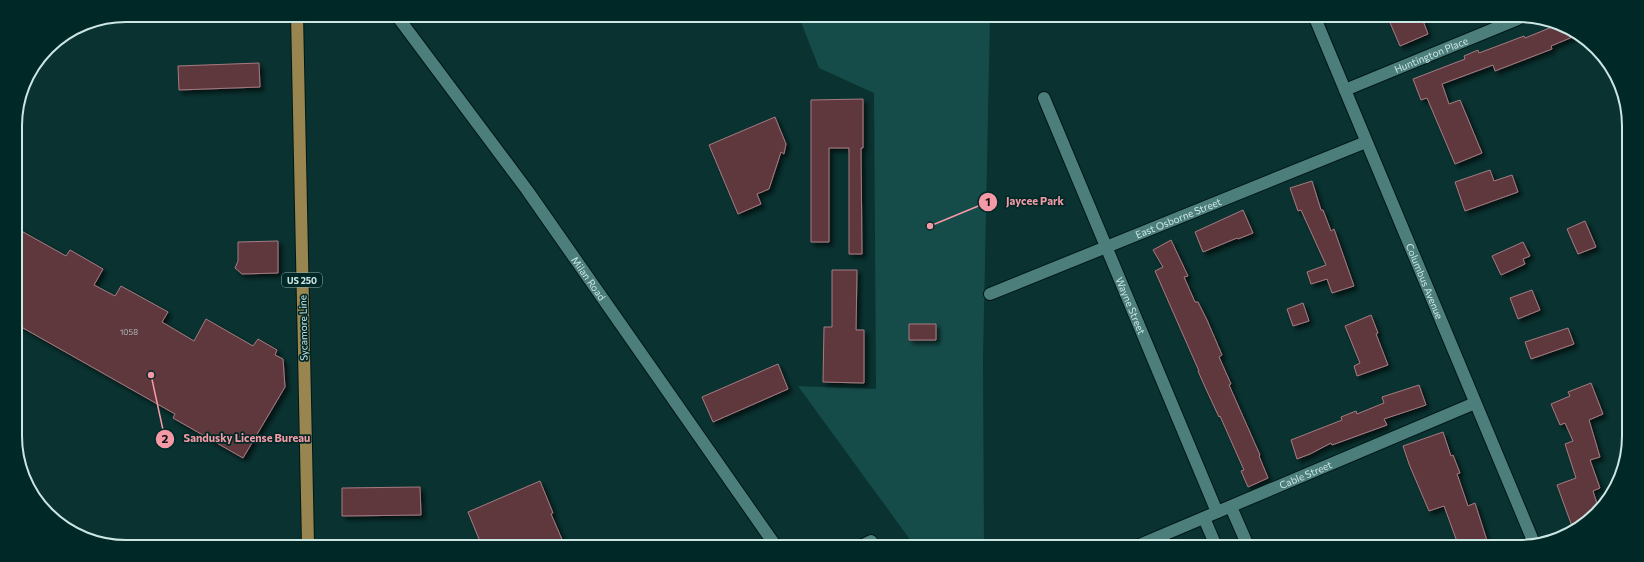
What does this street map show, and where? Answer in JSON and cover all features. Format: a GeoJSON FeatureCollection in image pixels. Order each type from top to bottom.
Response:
{"type":"FeatureCollection","features":[{"type":"Feature","properties":{"kind":"main road","name":"Sycamore Line"},"geometry":{"type":"LineString","coordinates":[[297,22],[308,540]]}},
{"type":"Feature","properties":{"kind":"street","name":"Milan Road"},"geometry":{"type":"LineString","coordinates":[[401,22],[527,190],[772,540]]}},
{"type":"Feature","properties":{"kind":"street","name":"Columbus Avenue"},"geometry":{"type":"LineString","coordinates":[[1317,22],[1532,539]]}},
{"type":"Feature","properties":{"kind":"street","name":"Huntington Place"},"geometry":{"type":"LineString","coordinates":[[1344,90],[1511,22]]}},
{"type":"Feature","properties":{"kind":"street","name":"Wayne Street"},"geometry":{"type":"LineString","coordinates":[[1044,98],[1217,512]]}},
{"type":"Feature","properties":{"kind":"street","name":"East Osborne Street"},"geometry":{"type":"LineString","coordinates":[[990,294],[1366,142]]}},
{"type":"Feature","properties":{"kind":"street","name":"Cable Street"},"geometry":{"type":"LineString","coordinates":[[1151,540],[1475,403]]}},
{"type":"Feature","properties":{"kind":"street"},"geometry":{"type":"LineString","coordinates":[[1231,507],[1245,540]]}},
{"type":"Feature","properties":{"kind":"street"},"geometry":{"type":"LineString","coordinates":[[1204,518],[1213,540]]}},
{"type":"Feature","properties":{"kind":"shaded area"},"geometry":{"type":"Polygon","coordinates":[[[801,22],[990,22],[983,359],[984,540],[910,540],[798,386],[876,389],[874,93],[819,68],[801,22]]]}},
{"type":"Feature","properties":{"kind":"building"},"geometry":{"type":"Polygon","coordinates":[[[1390,22],[1424,22],[1428,34],[1400,46],[1390,22]]]}},
{"type":"Feature","properties":{"kind":"building"},"geometry":{"type":"Polygon","coordinates":[[[1550,28],[1572,37],[1551,46],[1552,49],[1495,71],[1493,65],[1442,84],[1449,104],[1460,100],[1482,153],[1455,164],[1427,98],[1421,100],[1413,79],[1465,59],[1464,56],[1478,50],[1479,53],[1524,36],[1525,38],[1550,28]]]}},
{"type":"Feature","properties":{"kind":"building"},"geometry":{"type":"Polygon","coordinates":[[[259,63],[260,87],[179,90],[178,66],[259,63]]]}},
{"type":"Feature","properties":{"kind":"building"},"geometry":{"type":"Polygon","coordinates":[[[863,99],[863,148],[861,148],[862,254],[849,254],[849,148],[829,148],[829,242],[811,242],[811,100],[863,99]]]}},
{"type":"Feature","properties":{"kind":"building"},"geometry":{"type":"Polygon","coordinates":[[[775,117],[786,144],[784,154],[781,152],[769,189],[757,194],[761,204],[738,214],[709,145],[775,117]]]}},
{"type":"Feature","properties":{"kind":"building"},"geometry":{"type":"Polygon","coordinates":[[[1490,170],[1494,181],[1512,175],[1518,192],[1465,211],[1455,182],[1490,170]]]}},
{"type":"Feature","properties":{"kind":"building"},"geometry":{"type":"Polygon","coordinates":[[[1312,181],[1321,210],[1323,210],[1331,231],[1334,229],[1354,286],[1332,293],[1327,279],[1311,284],[1307,272],[1326,265],[1301,210],[1298,211],[1290,188],[1312,181]]]}},
{"type":"Feature","properties":{"kind":"building"},"geometry":{"type":"Polygon","coordinates":[[[1243,210],[1253,233],[1203,252],[1195,232],[1243,210]]]}},
{"type":"Feature","properties":{"kind":"building"},"geometry":{"type":"Polygon","coordinates":[[[1585,221],[1596,247],[1578,254],[1567,229],[1585,221]]]}},
{"type":"Feature","properties":{"kind":"building"},"geometry":{"type":"Polygon","coordinates":[[[22,231],[66,256],[70,250],[103,269],[94,285],[115,296],[121,286],[168,312],[162,322],[194,341],[206,319],[253,346],[258,339],[277,350],[275,355],[283,359],[285,387],[243,458],[173,418],[175,414],[22,327],[22,231]]]}},
{"type":"Feature","properties":{"kind":"building"},"geometry":{"type":"Polygon","coordinates":[[[1171,240],[1188,276],[1184,277],[1195,302],[1198,302],[1222,355],[1219,357],[1231,384],[1229,385],[1260,455],[1259,456],[1268,478],[1248,487],[1241,471],[1244,470],[1220,416],[1219,417],[1206,389],[1155,271],[1163,267],[1153,250],[1171,240]]]}},
{"type":"Feature","properties":{"kind":"building"},"geometry":{"type":"Polygon","coordinates":[[[278,241],[278,273],[242,274],[235,268],[238,261],[238,242],[278,241]]]}},
{"type":"Feature","properties":{"kind":"building"},"geometry":{"type":"Polygon","coordinates":[[[1523,242],[1530,256],[1523,259],[1525,264],[1501,275],[1492,256],[1523,242]]]}},
{"type":"Feature","properties":{"kind":"building"},"geometry":{"type":"Polygon","coordinates":[[[832,270],[857,270],[856,330],[864,330],[864,383],[823,382],[824,327],[832,327],[832,270]]]}},
{"type":"Feature","properties":{"kind":"building"},"geometry":{"type":"Polygon","coordinates":[[[1532,290],[1540,310],[1518,319],[1510,298],[1532,290]]]}},
{"type":"Feature","properties":{"kind":"building"},"geometry":{"type":"Polygon","coordinates":[[[1303,303],[1309,321],[1293,326],[1287,309],[1303,303]]]}},
{"type":"Feature","properties":{"kind":"building"},"geometry":{"type":"Polygon","coordinates":[[[1371,315],[1378,333],[1376,334],[1388,365],[1357,376],[1354,366],[1360,363],[1345,326],[1371,315]]]}},
{"type":"Feature","properties":{"kind":"building"},"geometry":{"type":"Polygon","coordinates":[[[909,324],[936,324],[936,340],[909,340],[909,324]]]}},
{"type":"Feature","properties":{"kind":"building"},"geometry":{"type":"Polygon","coordinates":[[[1568,328],[1574,344],[1531,359],[1525,342],[1568,328]]]}},
{"type":"Feature","properties":{"kind":"building"},"geometry":{"type":"Polygon","coordinates":[[[778,364],[788,389],[713,422],[702,397],[778,364]]]}},
{"type":"Feature","properties":{"kind":"building"},"geometry":{"type":"Polygon","coordinates":[[[1591,383],[1603,414],[1589,420],[1600,457],[1590,460],[1600,488],[1593,491],[1597,504],[1587,514],[1572,525],[1557,485],[1576,478],[1565,444],[1573,441],[1565,423],[1560,425],[1551,404],[1570,396],[1568,392],[1591,383]]]}},
{"type":"Feature","properties":{"kind":"building"},"geometry":{"type":"Polygon","coordinates":[[[1419,385],[1426,405],[1384,419],[1387,425],[1332,445],[1331,443],[1297,459],[1291,440],[1342,420],[1341,417],[1356,411],[1357,414],[1384,403],[1382,397],[1419,385]]]}},
{"type":"Feature","properties":{"kind":"building"},"geometry":{"type":"Polygon","coordinates":[[[1443,432],[1451,456],[1453,455],[1460,473],[1457,474],[1468,506],[1475,503],[1487,540],[1456,540],[1444,506],[1429,511],[1403,446],[1443,432]]]}},
{"type":"Feature","properties":{"kind":"building"},"geometry":{"type":"Polygon","coordinates":[[[540,481],[553,513],[551,514],[562,540],[479,540],[468,512],[540,481]]]}},
{"type":"Feature","properties":{"kind":"building"},"geometry":{"type":"Polygon","coordinates":[[[420,487],[421,515],[342,516],[342,488],[420,487]]]}},
{"type":"Feature","properties":{"kind":"place","name":"Jaycee Park"},"geometry":{"type":"Point","coordinates":[930,226]}},
{"type":"Feature","properties":{"kind":"place","name":"Sandusky License Bureau"},"geometry":{"type":"Point","coordinates":[151,375]}}]}
